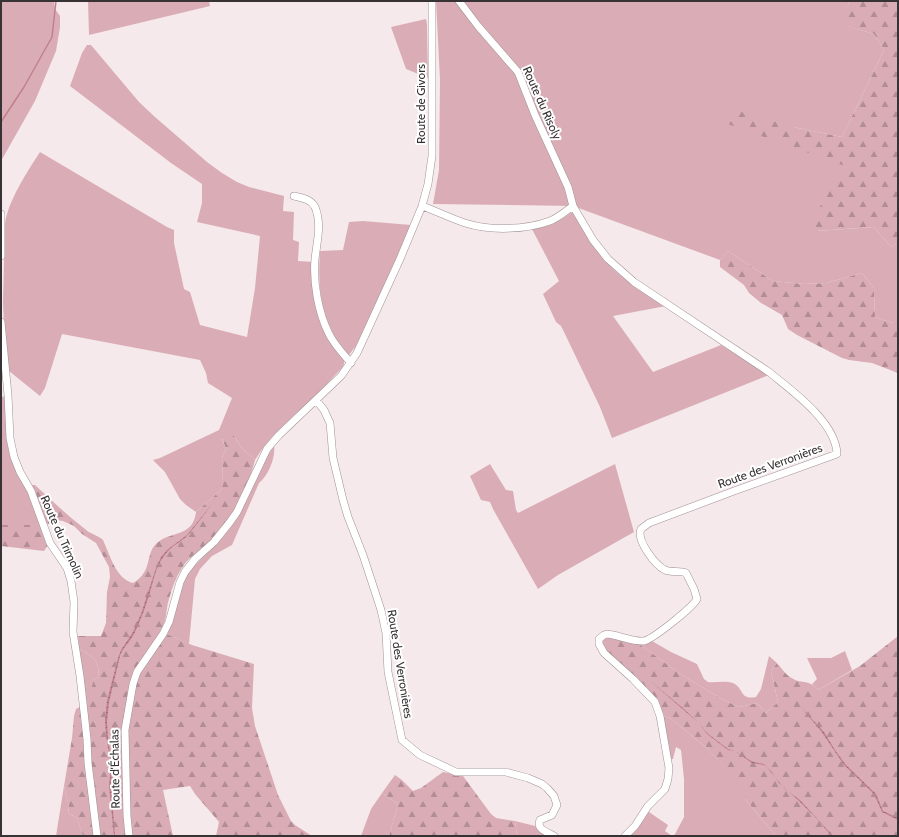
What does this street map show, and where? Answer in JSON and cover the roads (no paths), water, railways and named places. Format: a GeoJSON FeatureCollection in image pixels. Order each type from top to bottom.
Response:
{"type":"FeatureCollection","features":[{"type":"Feature","properties":{"kind":"street","name":"Route de Givors"},"geometry":{"type":"LineString","coordinates":[[351,363],[403,252],[422,206],[428,184],[432,156],[432,1]]}},
{"type":"Feature","properties":{"kind":"street","name":"Route du Risoly"},"geometry":{"type":"LineString","coordinates":[[459,1],[518,72],[568,187],[573,206]]}},
{"type":"Feature","properties":{"kind":"street"},"geometry":{"type":"LineString","coordinates":[[294,196],[305,198],[310,201],[316,212],[319,222],[315,264],[320,307],[329,334],[351,363]]}},
{"type":"Feature","properties":{"kind":"street"},"geometry":{"type":"LineString","coordinates":[[422,206],[464,223],[483,228],[535,225],[551,220],[573,206]]}},
{"type":"Feature","properties":{"kind":"street","name":"Route des Verronières"},"geometry":{"type":"LineString","coordinates":[[573,206],[596,245],[616,266],[655,297],[760,366],[780,381],[807,404],[820,418],[831,434],[837,449],[837,454],[649,523],[639,532],[655,562],[669,571],[681,571],[686,573],[697,599],[674,620],[649,639],[640,641],[607,634],[599,639],[599,644],[604,653],[633,679],[655,702],[660,716],[669,768],[665,789],[648,806],[635,826],[625,836]]}},
{"type":"Feature","properties":{"kind":"street"},"geometry":{"type":"LineString","coordinates":[[1,214],[1,256]]}},
{"type":"Feature","properties":{"kind":"street","name":"Route du Trimolin"},"geometry":{"type":"LineString","coordinates":[[1,322],[8,395],[10,438],[14,457],[20,472],[31,491],[50,542],[67,568],[71,581],[74,602],[73,632],[80,676],[97,836]]}},
{"type":"Feature","properties":{"kind":"street","name":"Route d'Échalas"},"geometry":{"type":"LineString","coordinates":[[129,836],[127,816],[125,730],[133,684],[140,666],[163,634],[169,622],[184,572],[223,532],[236,512],[263,455],[279,434],[341,376],[351,363]]}},
{"type":"Feature","properties":{"kind":"street","name":"Route des Verronières"},"geometry":{"type":"LineString","coordinates":[[316,400],[324,410],[330,423],[333,458],[343,500],[382,610],[386,633],[389,677],[402,740],[420,755],[456,772],[506,772],[528,778],[542,784],[554,796],[557,805],[552,814],[540,820],[539,825],[540,828],[554,836]]}},
{"type":"Feature","properties":{"kind":"waterway"},"geometry":{"type":"LineString","coordinates":[[1,122],[24,87],[52,37],[56,1]]}}]}
